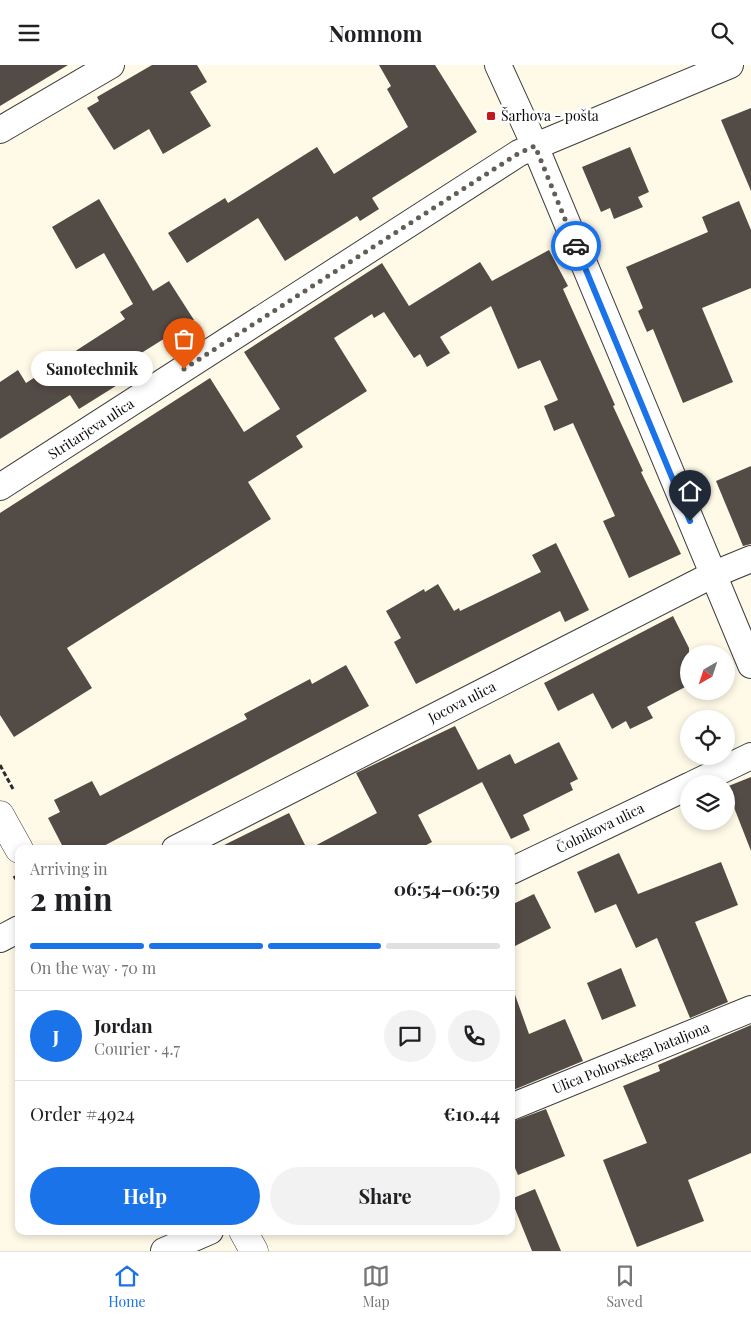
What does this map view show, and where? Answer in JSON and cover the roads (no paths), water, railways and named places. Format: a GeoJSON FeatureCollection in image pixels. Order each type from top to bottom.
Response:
{"type":"FeatureCollection","features":[{"type":"Feature","properties":{"kind":"street"},"geometry":{"type":"LineString","coordinates":[[0,130],[111,65]]}},
{"type":"Feature","properties":{"kind":"street"},"geometry":{"type":"LineString","coordinates":[[498,65],[535,146],[751,665]]}},
{"type":"Feature","properties":{"kind":"street","name":"Stritarjeva ulica"},"geometry":{"type":"LineString","coordinates":[[0,487],[519,153],[730,65]]}},
{"type":"Feature","properties":{"kind":"street","name":"Jocova ulica"},"geometry":{"type":"LineString","coordinates":[[183,845],[712,575],[751,559]]}},
{"type":"Feature","properties":{"kind":"street"},"geometry":{"type":"LineString","coordinates":[[712,775],[751,756]]}},
{"type":"Feature","properties":{"kind":"street","name":"Čolnikova ulica"},"geometry":{"type":"LineString","coordinates":[[515,869],[680,790]]}},
{"type":"Feature","properties":{"kind":"street"},"geometry":{"type":"LineString","coordinates":[[0,815],[17,845]]}},
{"type":"Feature","properties":{"kind":"street"},"geometry":{"type":"LineString","coordinates":[[0,939],[15,931]]}},
{"type":"Feature","properties":{"kind":"street","name":"Ulica Pohorskega bataljona"},"geometry":{"type":"LineString","coordinates":[[515,1105],[751,1009]]}},
{"type":"Feature","properties":{"kind":"street"},"geometry":{"type":"LineString","coordinates":[[164,1251],[201,1235]]}},
{"type":"Feature","properties":{"kind":"street"},"geometry":{"type":"LineString","coordinates":[[245,1235],[254,1251]]}},
{"type":"Feature","properties":{"kind":"place","name":"Šarhova - pošta"},"geometry":{"type":"Point","coordinates":[491,116]}},
{"type":"Feature","properties":{"kind":"place","name":"Sanotechnik"},"geometry":{"type":"Point","coordinates":[184,369]}}]}
